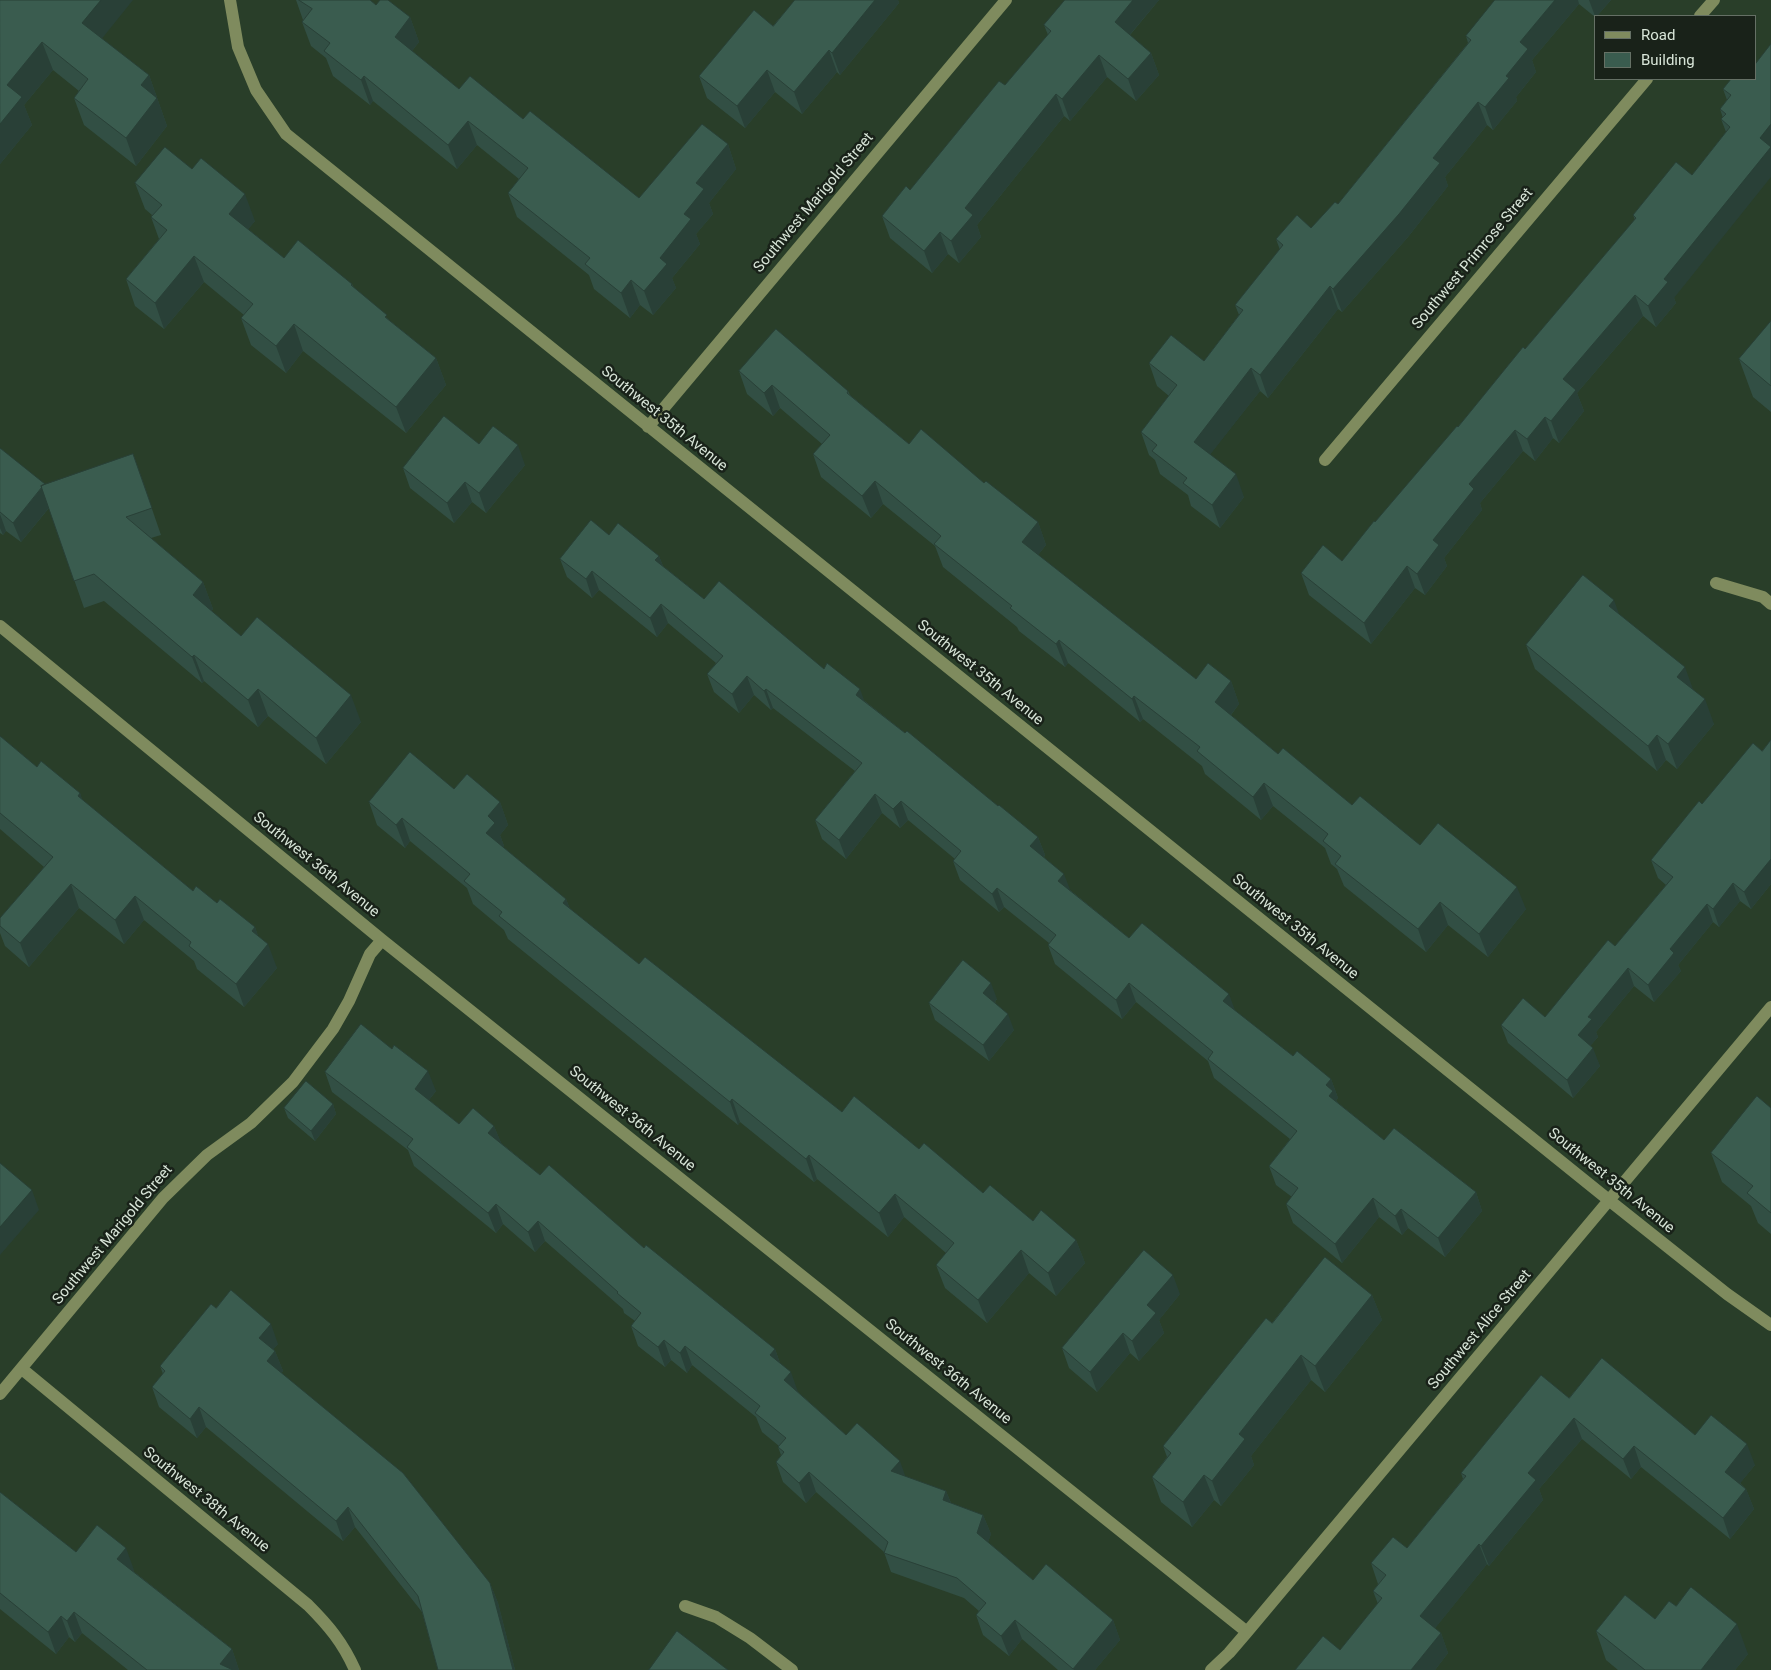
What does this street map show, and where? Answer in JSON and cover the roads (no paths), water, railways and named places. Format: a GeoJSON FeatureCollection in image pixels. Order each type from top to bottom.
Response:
{"type":"FeatureCollection","features":[{"type":"Feature","properties":{"kind":"street","name":"Southwest 35th Avenue"},"geometry":{"type":"LineString","coordinates":[[230,0],[238,47],[256,90],[286,134],[1610,1201],[1727,1294],[1771,1326]]}},
{"type":"Feature","properties":{"kind":"street","name":"Southwest Marigold Street"},"geometry":{"type":"LineString","coordinates":[[648,427],[1006,0]]}},
{"type":"Feature","properties":{"kind":"street"},"geometry":{"type":"LineString","coordinates":[[1701,15],[1714,0]]}},
{"type":"Feature","properties":{"kind":"street","name":"Southwest Primrose Street"},"geometry":{"type":"LineString","coordinates":[[1325,460],[1646,80]]}},
{"type":"Feature","properties":{"kind":"street"},"geometry":{"type":"LineString","coordinates":[[1716,583],[1763,598],[1771,604]]}},
{"type":"Feature","properties":{"kind":"street","name":"Southwest 36th Avenue"},"geometry":{"type":"LineString","coordinates":[[0,626],[382,940],[1247,1632]]}},
{"type":"Feature","properties":{"kind":"street","name":"Southwest Marigold Street"},"geometry":{"type":"LineString","coordinates":[[0,1394],[174,1186],[207,1155],[251,1123],[293,1082],[333,1029],[349,1001],[370,954],[382,940]]}},
{"type":"Feature","properties":{"kind":"street","name":"Southwest Alice Street"},"geometry":{"type":"LineString","coordinates":[[1210,1670],[1229,1653],[1247,1632],[1771,1007]]}},
{"type":"Feature","properties":{"kind":"street","name":"Southwest 38th Avenue"},"geometry":{"type":"LineString","coordinates":[[22,1369],[308,1605],[330,1627],[346,1649],[355,1670]]}},
{"type":"Feature","properties":{"kind":"street"},"geometry":{"type":"LineString","coordinates":[[685,1606],[716,1617],[750,1638],[792,1670]]}}]}
